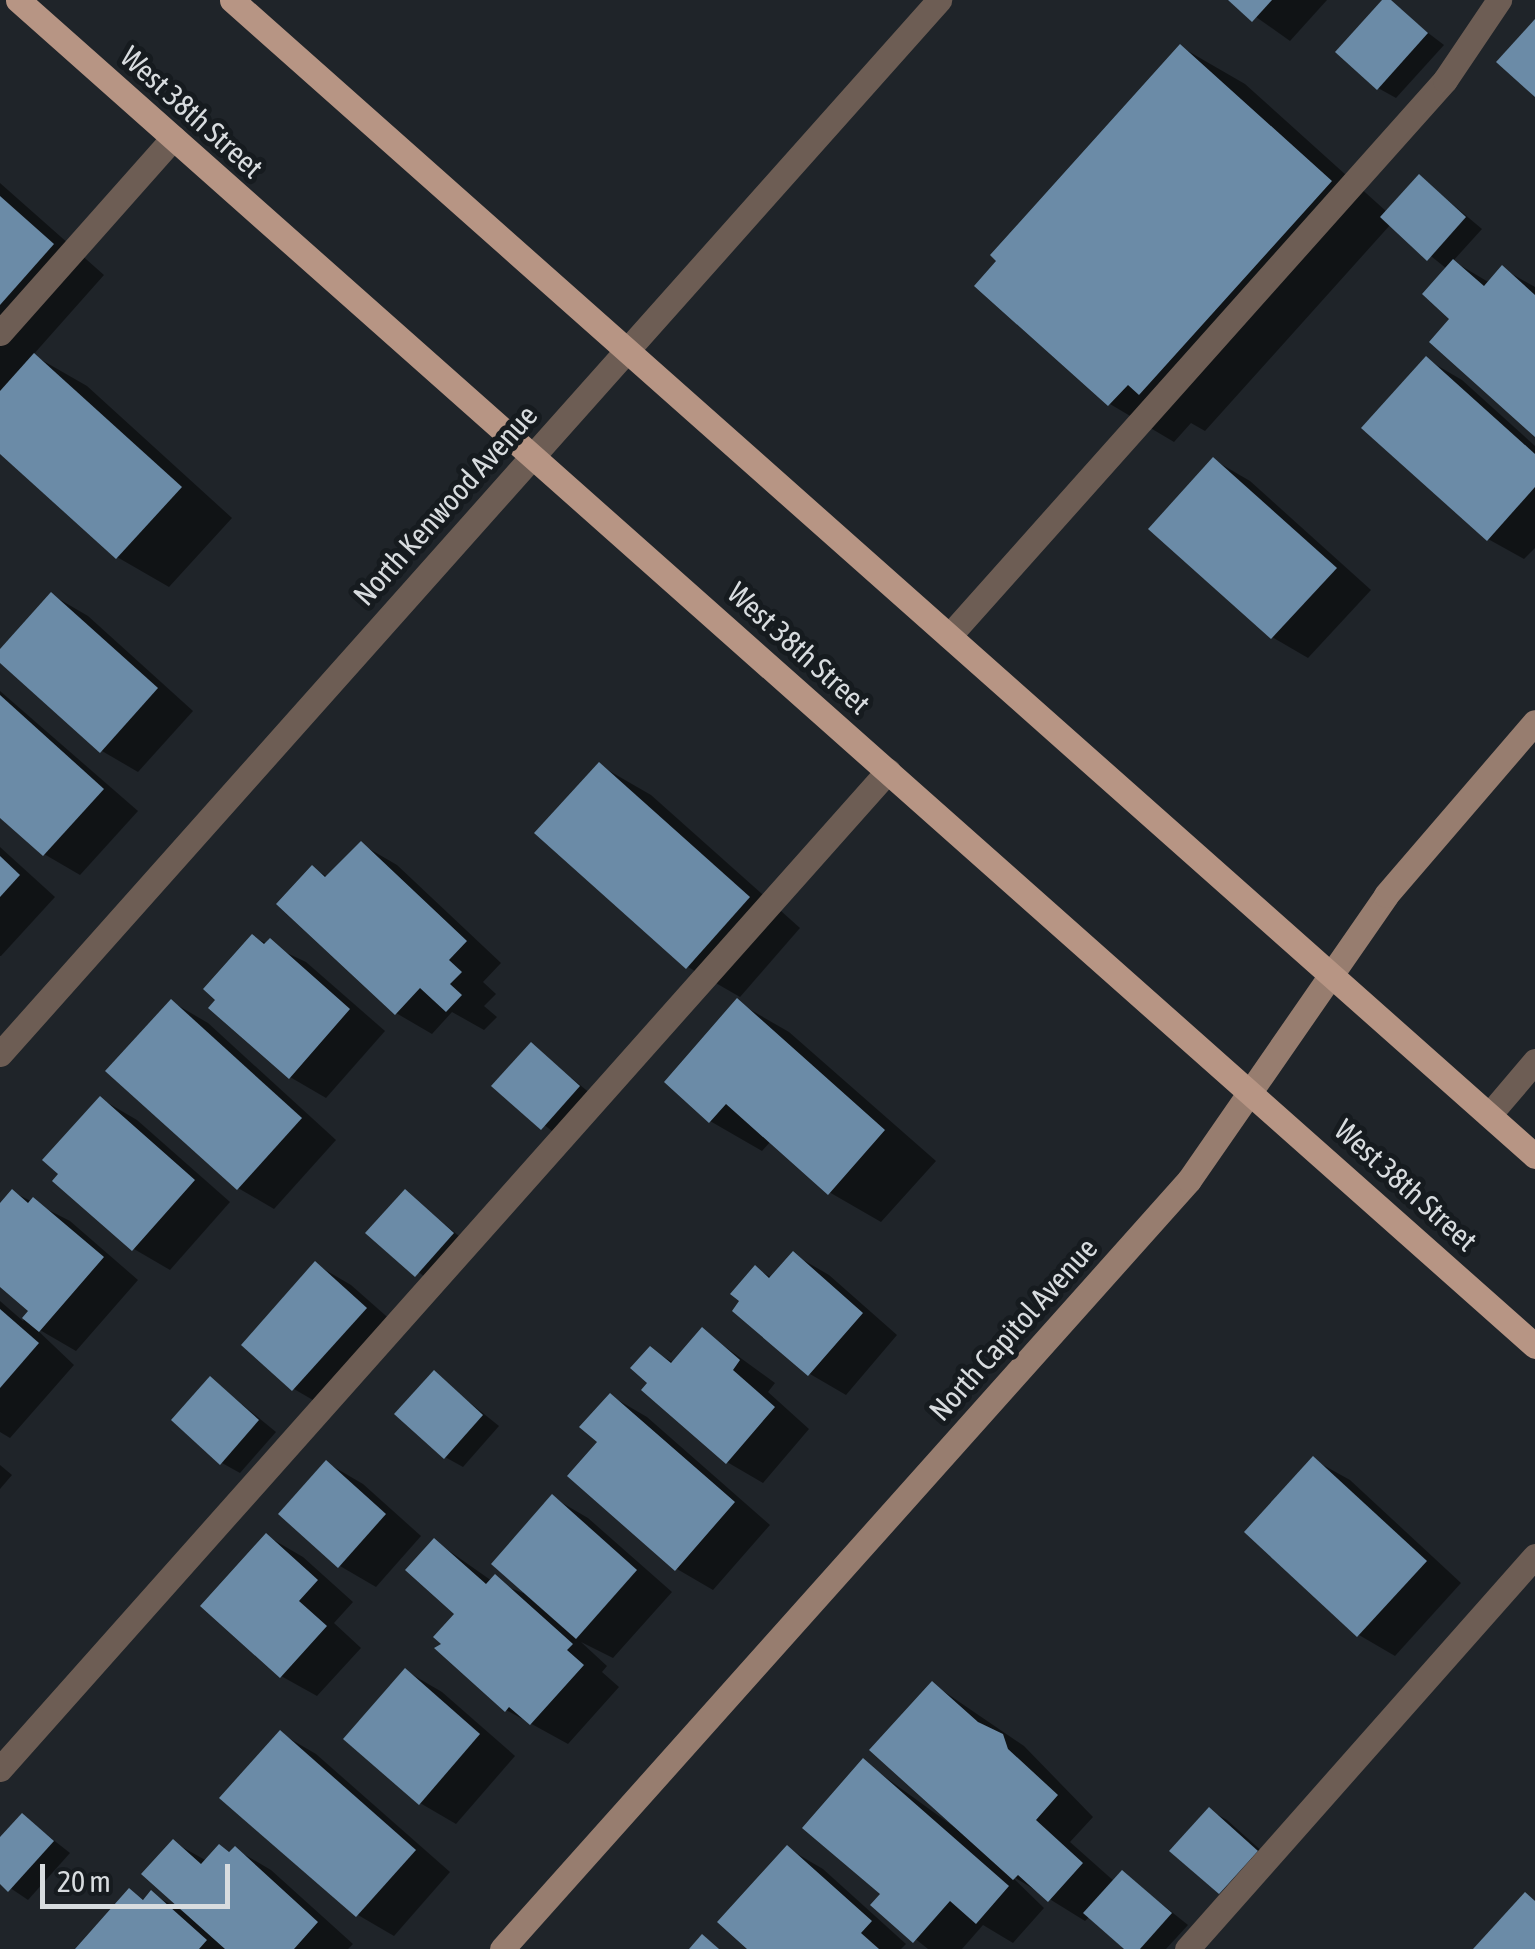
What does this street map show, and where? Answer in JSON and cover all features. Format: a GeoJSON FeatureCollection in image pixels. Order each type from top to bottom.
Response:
{"type":"FeatureCollection","features":[{"type":"Feature","properties":{"kind":"main road","name":"West 38th Street"},"geometry":{"type":"LineString","coordinates":[[18,0],[1252,1090],[1535,1346]]}},
{"type":"Feature","properties":{"kind":"main road"},"geometry":{"type":"LineString","coordinates":[[232,0],[1535,1156]]}},
{"type":"Feature","properties":{"kind":"main road","name":"North Capitol Avenue"},"geometry":{"type":"LineString","coordinates":[[502,1949],[1189,1180],[1386,896],[1532,729]]}},
{"type":"Feature","properties":{"kind":"street","name":"North Kenwood Avenue"},"geometry":{"type":"LineString","coordinates":[[0,1054],[939,0]]}},
{"type":"Feature","properties":{"kind":"street"},"geometry":{"type":"LineString","coordinates":[[949,636],[1445,80],[1498,0]]}},
{"type":"Feature","properties":{"kind":"street"},"geometry":{"type":"LineString","coordinates":[[0,333],[173,138]]}},
{"type":"Feature","properties":{"kind":"street"},"geometry":{"type":"LineString","coordinates":[[0,1769],[888,771]]}},
{"type":"Feature","properties":{"kind":"street"},"geometry":{"type":"LineString","coordinates":[[1489,1115],[1535,1062]]}},
{"type":"Feature","properties":{"kind":"street"},"geometry":{"type":"LineString","coordinates":[[1187,1949],[1535,1556]]}},
{"type":"Feature","properties":{"kind":"building"},"geometry":{"type":"Polygon","coordinates":[[[1228,0],[1272,0],[1252,22],[1228,0]]]}},
{"type":"Feature","properties":{"kind":"building"},"geometry":{"type":"Polygon","coordinates":[[[1382,0],[1391,0],[1428,33],[1377,90],[1335,52],[1382,0]]]}},
{"type":"Feature","properties":{"kind":"building"},"geometry":{"type":"Polygon","coordinates":[[[1535,19],[1535,97],[1496,62],[1535,19]]]}},
{"type":"Feature","properties":{"kind":"building"},"geometry":{"type":"Polygon","coordinates":[[[1180,44],[1332,181],[1139,395],[1128,385],[1108,406],[974,286],[996,261],[990,255],[1180,44]]]}},
{"type":"Feature","properties":{"kind":"building"},"geometry":{"type":"Polygon","coordinates":[[[1419,174],[1466,217],[1427,261],[1380,217],[1419,174]]]}},
{"type":"Feature","properties":{"kind":"building"},"geometry":{"type":"Polygon","coordinates":[[[0,196],[54,244],[0,305],[0,196]]]}},
{"type":"Feature","properties":{"kind":"building"},"geometry":{"type":"Polygon","coordinates":[[[1453,259],[1484,286],[1502,265],[1535,295],[1535,437],[1429,342],[1449,319],[1422,294],[1453,259]]]}},
{"type":"Feature","properties":{"kind":"building"},"geometry":{"type":"Polygon","coordinates":[[[34,353],[182,487],[116,559],[0,454],[0,391],[34,353]]]}},
{"type":"Feature","properties":{"kind":"building"},"geometry":{"type":"Polygon","coordinates":[[[1426,356],[1535,454],[1535,487],[1487,541],[1361,428],[1426,356]]]}},
{"type":"Feature","properties":{"kind":"building"},"geometry":{"type":"Polygon","coordinates":[[[1213,457],[1337,568],[1271,639],[1148,529],[1213,457]]]}},
{"type":"Feature","properties":{"kind":"building"},"geometry":{"type":"Polygon","coordinates":[[[51,592],[158,688],[100,753],[0,663],[0,649],[51,592]]]}},
{"type":"Feature","properties":{"kind":"building"},"geometry":{"type":"Polygon","coordinates":[[[0,695],[104,789],[43,856],[0,818],[0,695]]]}},
{"type":"Feature","properties":{"kind":"building"},"geometry":{"type":"Polygon","coordinates":[[[599,762],[750,897],[686,969],[534,833],[599,762]]]}},
{"type":"Feature","properties":{"kind":"building"},"geometry":{"type":"Polygon","coordinates":[[[361,841],[467,941],[449,960],[462,972],[450,984],[462,995],[446,1012],[420,988],[395,1015],[276,904],[312,865],[325,877],[361,841]]]}},
{"type":"Feature","properties":{"kind":"building"},"geometry":{"type":"Polygon","coordinates":[[[0,856],[20,875],[0,897],[0,856]]]}},
{"type":"Feature","properties":{"kind":"building"},"geometry":{"type":"Polygon","coordinates":[[[252,934],[264,944],[270,938],[350,1009],[289,1079],[208,1008],[215,1000],[203,989],[252,934]]]}},
{"type":"Feature","properties":{"kind":"building"},"geometry":{"type":"Polygon","coordinates":[[[737,998],[885,1130],[828,1195],[726,1104],[709,1123],[664,1082],[737,998]]]}},
{"type":"Feature","properties":{"kind":"building"},"geometry":{"type":"Polygon","coordinates":[[[171,999],[302,1118],[237,1190],[105,1071],[171,999]]]}},
{"type":"Feature","properties":{"kind":"building"},"geometry":{"type":"Polygon","coordinates":[[[531,1042],[580,1086],[541,1130],[491,1086],[531,1042]]]}},
{"type":"Feature","properties":{"kind":"building"},"geometry":{"type":"Polygon","coordinates":[[[100,1096],[195,1180],[132,1251],[52,1181],[58,1174],[42,1160],[100,1096]]]}},
{"type":"Feature","properties":{"kind":"building"},"geometry":{"type":"Polygon","coordinates":[[[12,1189],[28,1203],[33,1197],[104,1257],[39,1332],[22,1318],[28,1311],[0,1287],[0,1203],[12,1189]]]}},
{"type":"Feature","properties":{"kind":"building"},"geometry":{"type":"Polygon","coordinates":[[[405,1189],[454,1233],[415,1277],[365,1233],[405,1189]]]}},
{"type":"Feature","properties":{"kind":"building"},"geometry":{"type":"Polygon","coordinates":[[[793,1251],[863,1313],[808,1376],[732,1311],[739,1301],[730,1294],[755,1265],[769,1278],[793,1251]]]}},
{"type":"Feature","properties":{"kind":"building"},"geometry":{"type":"Polygon","coordinates":[[[315,1261],[367,1308],[292,1391],[241,1345],[315,1261]]]}},
{"type":"Feature","properties":{"kind":"building"},"geometry":{"type":"Polygon","coordinates":[[[0,1309],[39,1343],[0,1388],[0,1309]]]}},
{"type":"Feature","properties":{"kind":"building"},"geometry":{"type":"Polygon","coordinates":[[[702,1327],[740,1360],[733,1370],[775,1407],[726,1464],[641,1390],[647,1383],[630,1368],[650,1346],[671,1363],[702,1327]]]}},
{"type":"Feature","properties":{"kind":"building"},"geometry":{"type":"Polygon","coordinates":[[[434,1370],[483,1415],[444,1459],[394,1414],[434,1370]]]}},
{"type":"Feature","properties":{"kind":"building"},"geometry":{"type":"Polygon","coordinates":[[[210,1376],[259,1420],[220,1465],[171,1420],[210,1376]]]}},
{"type":"Feature","properties":{"kind":"building"},"geometry":{"type":"Polygon","coordinates":[[[610,1393],[735,1502],[675,1571],[567,1476],[597,1442],[579,1427],[610,1393]]]}},
{"type":"Feature","properties":{"kind":"building"},"geometry":{"type":"Polygon","coordinates":[[[1313,1456],[1427,1561],[1357,1637],[1244,1532],[1313,1456]]]}},
{"type":"Feature","properties":{"kind":"building"},"geometry":{"type":"Polygon","coordinates":[[[326,1460],[386,1514],[338,1568],[278,1514],[326,1460]]]}},
{"type":"Feature","properties":{"kind":"building"},"geometry":{"type":"Polygon","coordinates":[[[552,1494],[637,1570],[576,1639],[491,1564],[552,1494]]]}},
{"type":"Feature","properties":{"kind":"building"},"geometry":{"type":"Polygon","coordinates":[[[266,1533],[318,1580],[299,1601],[327,1626],[280,1678],[200,1606],[266,1533]]]}},
{"type":"Feature","properties":{"kind":"building"},"geometry":{"type":"Polygon","coordinates":[[[434,1538],[486,1584],[495,1574],[573,1644],[567,1650],[584,1665],[530,1725],[509,1707],[505,1712],[434,1648],[441,1644],[433,1637],[454,1614],[405,1570],[434,1538]]]}},
{"type":"Feature","properties":{"kind":"building"},"geometry":{"type":"Polygon","coordinates":[[[405,1668],[480,1734],[419,1805],[343,1739],[405,1668]]]}},
{"type":"Feature","properties":{"kind":"building"},"geometry":{"type":"Polygon","coordinates":[[[932,1681],[978,1722],[1003,1734],[1008,1749],[1058,1795],[1036,1820],[1083,1863],[1048,1902],[1018,1875],[1013,1880],[869,1750],[932,1681]]]}},
{"type":"Feature","properties":{"kind":"building"},"geometry":{"type":"Polygon","coordinates":[[[280,1730],[416,1850],[356,1917],[219,1798],[280,1730]]]}},
{"type":"Feature","properties":{"kind":"building"},"geometry":{"type":"Polygon","coordinates":[[[863,1758],[1009,1886],[976,1924],[950,1901],[913,1943],[870,1905],[880,1894],[802,1828],[863,1758]]]}},
{"type":"Feature","properties":{"kind":"building"},"geometry":{"type":"Polygon","coordinates":[[[1209,1807],[1258,1851],[1219,1894],[1169,1851],[1209,1807]]]}},
{"type":"Feature","properties":{"kind":"building"},"geometry":{"type":"Polygon","coordinates":[[[22,1813],[54,1841],[8,1892],[0,1884],[0,1837],[22,1813]]]}},
{"type":"Feature","properties":{"kind":"building"},"geometry":{"type":"Polygon","coordinates":[[[173,1839],[201,1864],[219,1844],[229,1852],[235,1846],[318,1922],[294,1949],[225,1949],[141,1874],[173,1839]]]}},
{"type":"Feature","properties":{"kind":"building"},"geometry":{"type":"Polygon","coordinates":[[[787,1845],[872,1921],[861,1933],[879,1949],[747,1949],[717,1922],[787,1845]]]}},
{"type":"Feature","properties":{"kind":"building"},"geometry":{"type":"Polygon","coordinates":[[[1122,1870],[1172,1913],[1140,1949],[1124,1949],[1083,1913],[1122,1870]]]}},
{"type":"Feature","properties":{"kind":"building"},"geometry":{"type":"Polygon","coordinates":[[[129,1888],[143,1900],[151,1890],[207,1940],[199,1949],[75,1949],[129,1888]]]}},
{"type":"Feature","properties":{"kind":"building"},"geometry":{"type":"Polygon","coordinates":[[[1525,1892],[1535,1901],[1535,1949],[1473,1949],[1525,1892]]]}},
{"type":"Feature","properties":{"kind":"building"},"geometry":{"type":"Polygon","coordinates":[[[702,1934],[719,1949],[689,1949],[702,1934]]]}}]}
